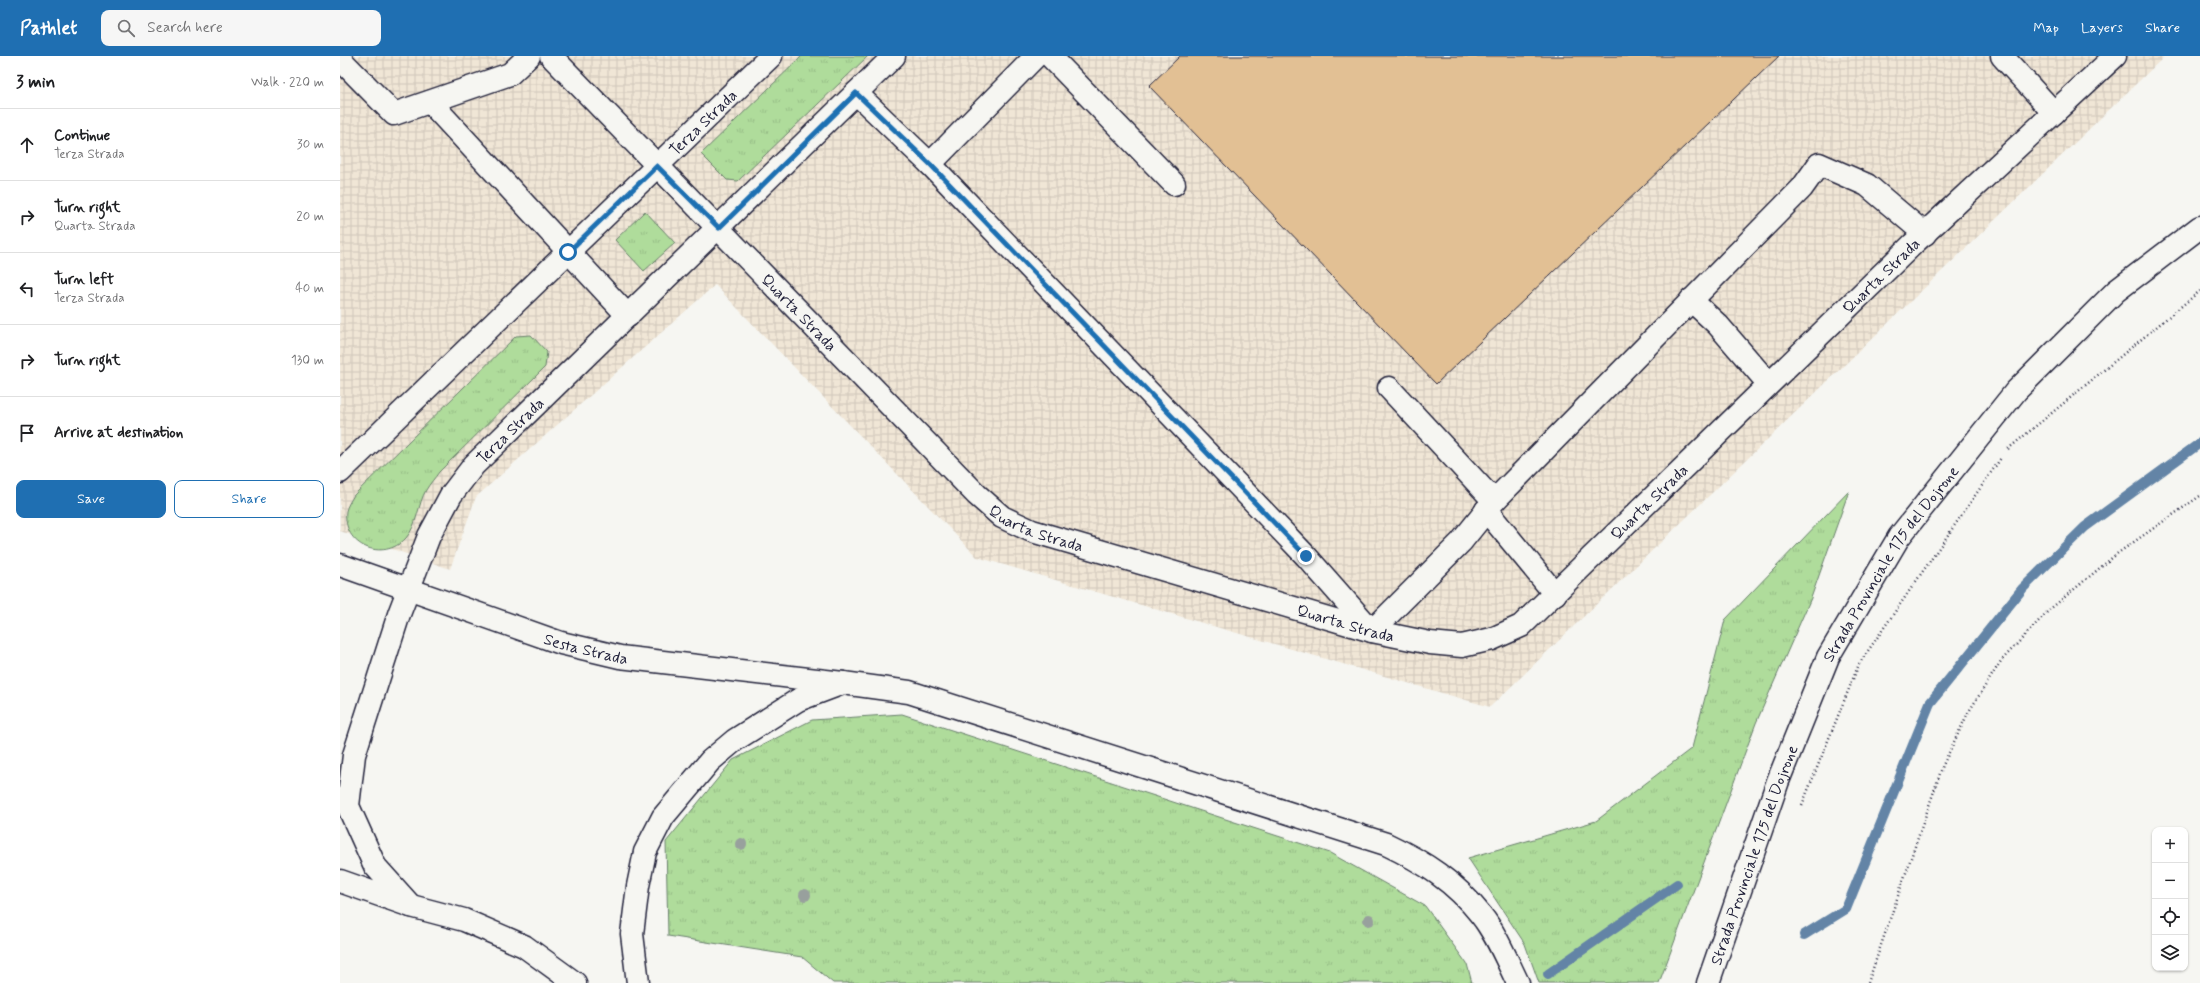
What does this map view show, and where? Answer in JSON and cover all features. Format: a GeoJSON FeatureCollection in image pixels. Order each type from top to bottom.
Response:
{"type":"FeatureCollection","features":[{"type":"Feature","properties":{"kind":"main road"},"geometry":{"type":"LineString","coordinates":[[340,59],[394,114],[510,74],[529,56]]}},
{"type":"Feature","properties":{"kind":"main road","name":"Quarta Strada"},"geometry":{"type":"LineString","coordinates":[[551,56],[977,495],[1002,517],[1032,531],[1372,631],[1430,643],[1462,646],[1492,639],[1521,626],[1768,383],[2115,56]]}},
{"type":"Feature","properties":{"kind":"main road","name":"Terza Strada"},"geometry":{"type":"LineString","coordinates":[[340,472],[771,56]]}},
{"type":"Feature","properties":{"kind":"main road","name":"Terza Strada"},"geometry":{"type":"LineString","coordinates":[[411,906],[375,866],[344,798],[354,755],[409,588],[429,536],[451,495],[474,465],[894,56]]}},
{"type":"Feature","properties":{"kind":"main road"},"geometry":{"type":"LineString","coordinates":[[930,164],[1036,56]]}},
{"type":"Feature","properties":{"kind":"main road"},"geometry":{"type":"LineString","coordinates":[[1050,56],[1174,184]]}},
{"type":"Feature","properties":{"kind":"main road"},"geometry":{"type":"LineString","coordinates":[[2002,56],[2054,112]]}},
{"type":"Feature","properties":{"kind":"main road"},"geometry":{"type":"LineString","coordinates":[[856,93],[930,164],[1306,556],[1372,631],[1461,542],[1490,505],[1802,188],[1820,164],[1867,185],[1925,234]]}},
{"type":"Feature","properties":{"kind":"main road"},"geometry":{"type":"LineString","coordinates":[[430,102],[628,316]]}},
{"type":"Feature","properties":{"kind":"main road","name":"Strada Provinciale 175 del Dojrone"},"geometry":{"type":"LineString","coordinates":[[1708,983],[1778,781],[1828,657],[1899,537],[2016,391],[2116,291],[2200,227]]}},
{"type":"Feature","properties":{"kind":"main road"},"geometry":{"type":"LineString","coordinates":[[1691,300],[1718,325],[1768,383]]}},
{"type":"Feature","properties":{"kind":"main road"},"geometry":{"type":"LineString","coordinates":[[1388,388],[1490,505],[1555,594]]}},
{"type":"Feature","properties":{"kind":"main road","name":"Sesta Strada"},"geometry":{"type":"LineString","coordinates":[[340,564],[561,643],[620,657],[909,692],[1386,844],[1419,860],[1445,878],[1482,916],[1518,983]]}},
{"type":"Feature","properties":{"kind":"main road"},"geometry":{"type":"LineString","coordinates":[[638,983],[632,934],[638,886],[645,852],[663,817],[710,761],[735,740],[798,700],[843,683]]}},
{"type":"Feature","properties":{"kind":"main road"},"geometry":{"type":"LineString","coordinates":[[340,882],[411,906],[464,920],[524,946],[575,983]]}},
{"type":"Feature","properties":{"kind":"path"},"geometry":{"type":"LineString","coordinates":[[2007,450],[2200,291]]}},
{"type":"Feature","properties":{"kind":"path"},"geometry":{"type":"LineString","coordinates":[[1799,811],[1859,664],[2002,456]]}},
{"type":"Feature","properties":{"kind":"path"},"geometry":{"type":"LineString","coordinates":[[1868,983],[1943,764],[1968,713],[2001,661],[2049,610],[2118,553],[2200,496]]}},
{"type":"Feature","properties":{"kind":"shaded area"},"geometry":{"type":"Polygon","coordinates":[[[340,56],[2165,56],[1490,707],[977,557],[715,285],[476,497],[450,569],[340,531],[340,56]]]}},
{"type":"Feature","properties":{"kind":"green space"},"geometry":{"type":"Polygon","coordinates":[[[802,56],[868,56],[738,181],[727,180],[701,154],[802,56]]]}},
{"type":"Feature","properties":{"kind":"green space"},"geometry":{"type":"Polygon","coordinates":[[[645,211],[675,243],[644,271],[615,240],[645,211]]]}},
{"type":"Feature","properties":{"kind":"green space"},"geometry":{"type":"Polygon","coordinates":[[[531,335],[547,352],[545,367],[439,472],[423,496],[413,527],[406,538],[397,545],[386,549],[376,550],[357,542],[350,534],[346,523],[346,511],[354,495],[516,336],[531,335]]]}},
{"type":"Feature","properties":{"kind":"green space"},"geometry":{"type":"Polygon","coordinates":[[[1849,491],[1811,598],[1756,723],[1659,983],[1539,983],[1525,944],[1468,858],[1596,821],[1692,748],[1725,620],[1849,491]]]}},
{"type":"Feature","properties":{"kind":"green space"},"geometry":{"type":"Polygon","coordinates":[[[902,714],[1330,853],[1425,906],[1467,964],[1472,983],[833,983],[802,957],[668,936],[666,842],[733,760],[812,720],[902,714]]]}},
{"type":"Feature","properties":{"kind":"building"},"geometry":{"type":"Polygon","coordinates":[[[1180,56],[1779,56],[1436,384],[1149,86],[1180,56]]]}},
{"type":"Feature","properties":{"kind":"waterway"},"geometry":{"type":"LineString","coordinates":[[1804,935],[1846,909],[1930,703],[2023,588],[2085,527],[2200,443]]}},
{"type":"Feature","properties":{"kind":"waterway"},"geometry":{"type":"LineString","coordinates":[[1548,974],[1677,884]]}},
{"type":"Feature","properties":{"kind":"route"},"geometry":{"type":"LineString","coordinates":[[568,252],[657,166],[719,228],[856,93],[930,164],[1306,556]]}}]}
